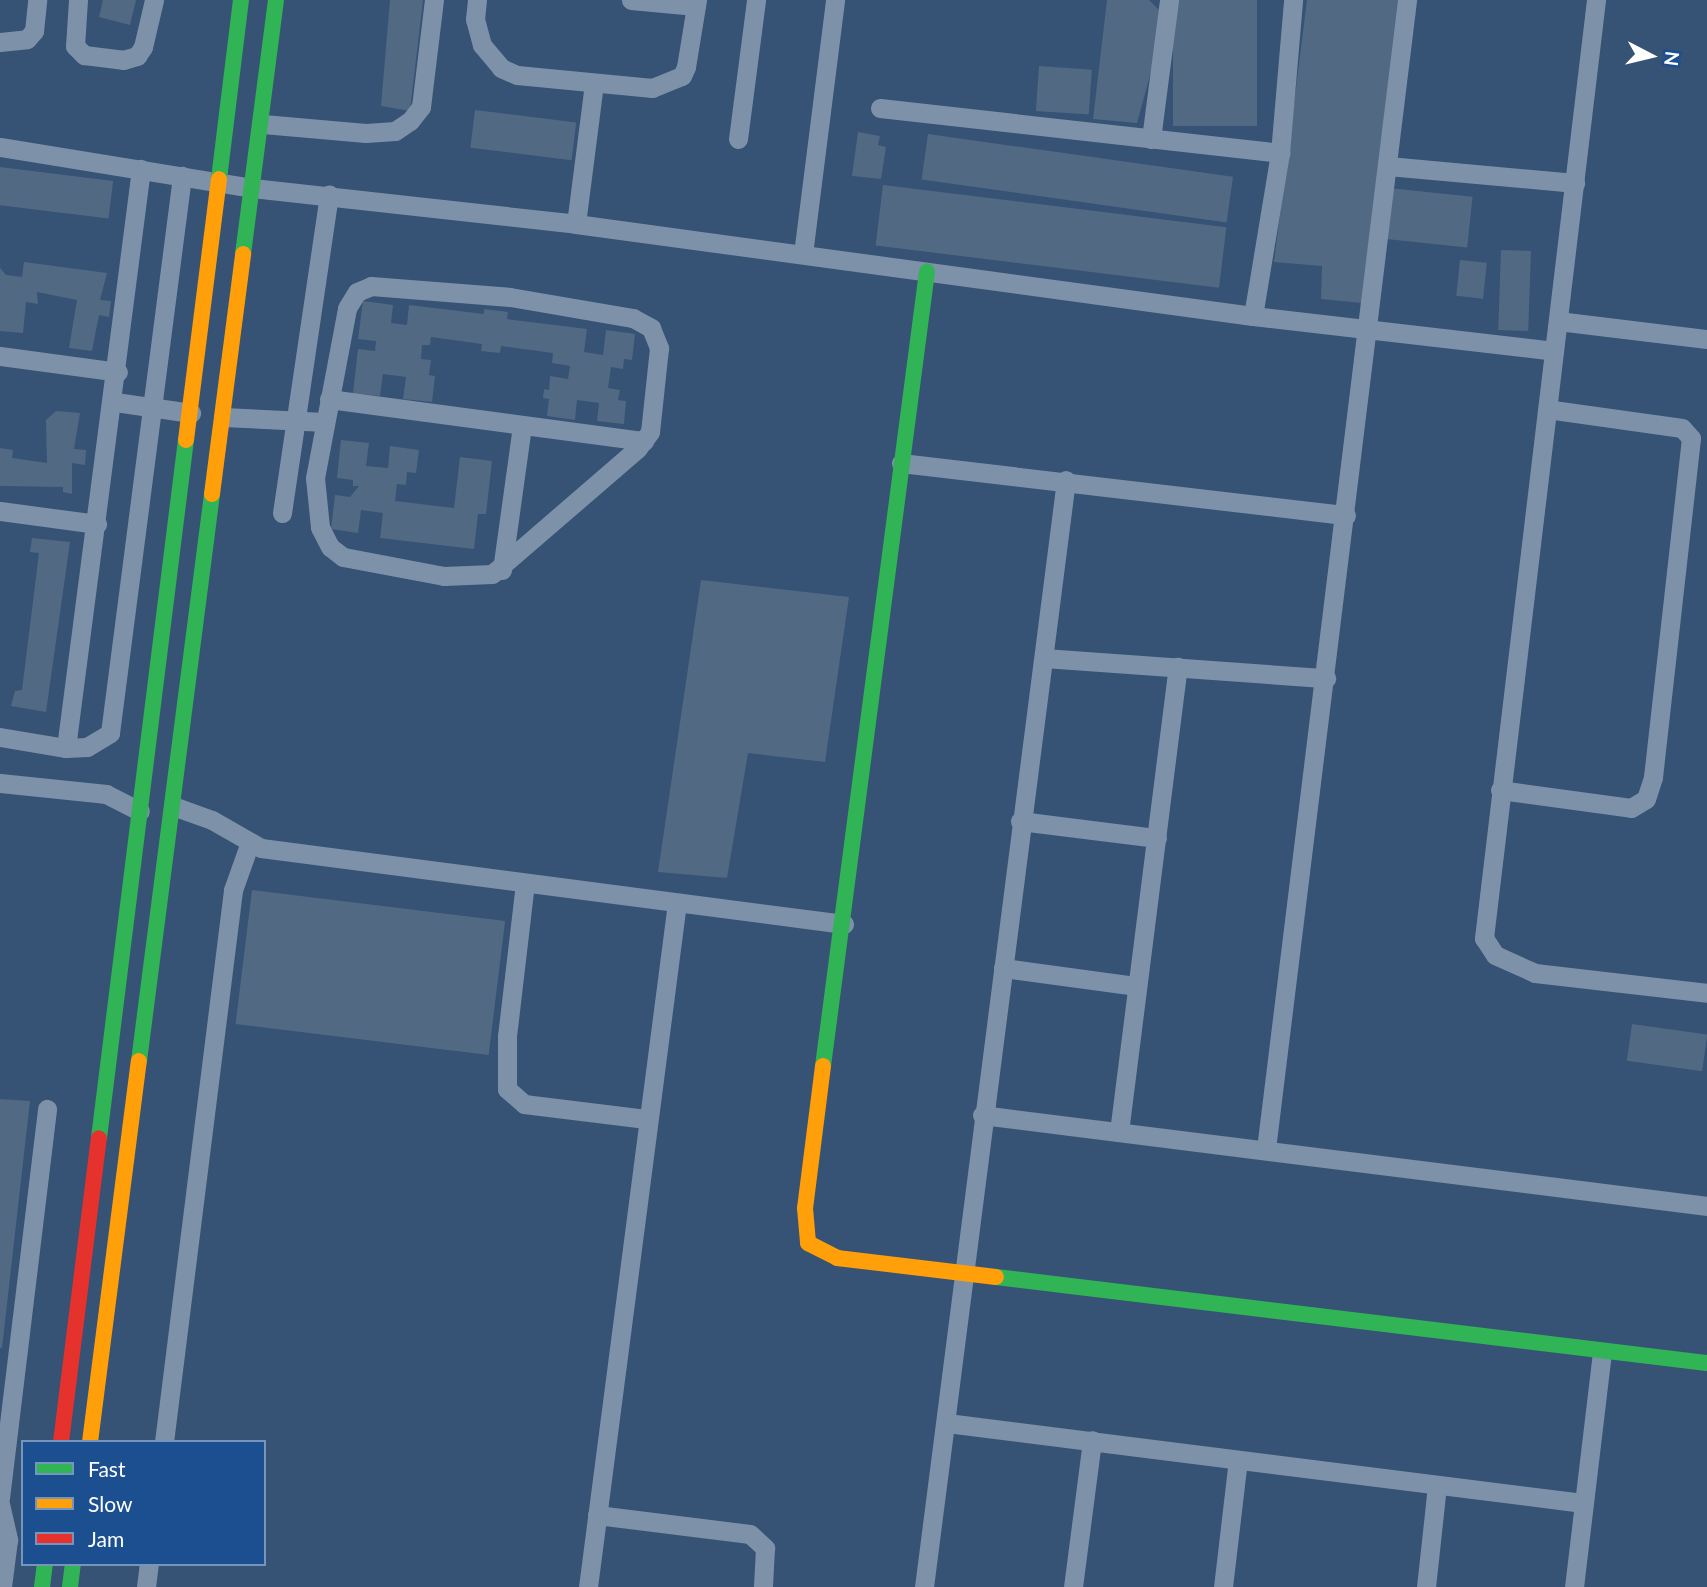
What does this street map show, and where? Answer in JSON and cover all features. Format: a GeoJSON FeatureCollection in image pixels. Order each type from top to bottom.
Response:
{"type":"FeatureCollection","features":[{"type":"Feature","properties":{"kind":"street"},"geometry":{"type":"LineString","coordinates":[[0,42],[27,39],[34,31],[37,0]]}},
{"type":"Feature","properties":{"kind":"street"},"geometry":{"type":"LineString","coordinates":[[78,0],[75,46],[85,55],[123,60],[137,56],[143,47],[154,0]]}},
{"type":"Feature","properties":{"kind":"street"},"geometry":{"type":"LineString","coordinates":[[61,1440],[241,0]]}},
{"type":"Feature","properties":{"kind":"street"},"geometry":{"type":"LineString","coordinates":[[90,1440],[276,0]]}},
{"type":"Feature","properties":{"kind":"street"},"geometry":{"type":"LineString","coordinates":[[262,124],[366,133],[395,131],[410,121],[421,107],[434,0]]}},
{"type":"Feature","properties":{"kind":"street"},"geometry":{"type":"LineString","coordinates":[[477,0],[475,19],[482,45],[501,68],[517,75],[652,88],[682,76],[697,3],[631,0]]}},
{"type":"Feature","properties":{"kind":"street"},"geometry":{"type":"LineString","coordinates":[[738,139],[756,0]]}},
{"type":"Feature","properties":{"kind":"street"},"geometry":{"type":"LineString","coordinates":[[803,254],[835,0]]}},
{"type":"Feature","properties":{"kind":"street"},"geometry":{"type":"LineString","coordinates":[[1151,139],[1170,0]]}},
{"type":"Feature","properties":{"kind":"street"},"geometry":{"type":"LineString","coordinates":[[1253,316],[1280,153],[1293,0]]}},
{"type":"Feature","properties":{"kind":"street"},"geometry":{"type":"LineString","coordinates":[[1266,1149],[1326,678],[1407,0]]}},
{"type":"Feature","properties":{"kind":"street"},"geometry":{"type":"LineString","coordinates":[[1596,0],[1484,909],[1484,938],[1495,955],[1535,973],[1707,993]]}},
{"type":"Feature","properties":{"kind":"street"},"geometry":{"type":"LineString","coordinates":[[576,224],[594,83]]}},
{"type":"Feature","properties":{"kind":"street"},"geometry":{"type":"LineString","coordinates":[[880,108],[1280,153]]}},
{"type":"Feature","properties":{"kind":"street"},"geometry":{"type":"LineString","coordinates":[[0,147],[252,188],[329,194],[576,224],[1253,316],[1554,351]]}},
{"type":"Feature","properties":{"kind":"street"},"geometry":{"type":"LineString","coordinates":[[1388,166],[1575,183]]}},
{"type":"Feature","properties":{"kind":"street"},"geometry":{"type":"LineString","coordinates":[[66,748],[115,402],[141,169]]}},
{"type":"Feature","properties":{"kind":"street"},"geometry":{"type":"LineString","coordinates":[[0,737],[66,748],[101,742],[113,720],[151,408],[183,176]]}},
{"type":"Feature","properties":{"kind":"street"},"geometry":{"type":"LineString","coordinates":[[282,513],[292,421],[329,194]]}},
{"type":"Feature","properties":{"kind":"street"},"geometry":{"type":"LineString","coordinates":[[927,272],[805,1208],[808,1243],[837,1258],[967,1270],[1602,1353],[1707,1363]]}},
{"type":"Feature","properties":{"kind":"street"},"geometry":{"type":"LineString","coordinates":[[391,285],[510,297],[633,318],[651,328],[659,348],[653,422],[645,441],[502,570],[482,576],[443,576],[363,563],[330,547],[314,504],[325,422],[347,308],[357,292],[391,285]]}},
{"type":"Feature","properties":{"kind":"street"},"geometry":{"type":"LineString","coordinates":[[1558,321],[1707,338]]}},
{"type":"Feature","properties":{"kind":"street"},"geometry":{"type":"LineString","coordinates":[[0,356],[118,372]]}},
{"type":"Feature","properties":{"kind":"street"},"geometry":{"type":"LineString","coordinates":[[329,399],[645,441]]}},
{"type":"Feature","properties":{"kind":"street"},"geometry":{"type":"LineString","coordinates":[[115,402],[191,413]]}},
{"type":"Feature","properties":{"kind":"street"},"geometry":{"type":"LineString","coordinates":[[1500,790],[1631,808],[1646,799],[1653,778],[1692,438],[1689,432],[1674,426],[1547,410]]}},
{"type":"Feature","properties":{"kind":"street"},"geometry":{"type":"LineString","coordinates":[[223,417],[325,422]]}},
{"type":"Feature","properties":{"kind":"street"},"geometry":{"type":"LineString","coordinates":[[502,570],[522,425]]}},
{"type":"Feature","properties":{"kind":"street"},"geometry":{"type":"LineString","coordinates":[[901,463],[1066,480],[1346,515]]}},
{"type":"Feature","properties":{"kind":"street"},"geometry":{"type":"LineString","coordinates":[[925,1587],[967,1270],[982,1115],[1066,480]]}},
{"type":"Feature","properties":{"kind":"street"},"geometry":{"type":"LineString","coordinates":[[0,511],[97,524]]}},
{"type":"Feature","properties":{"kind":"street"},"geometry":{"type":"LineString","coordinates":[[1044,658],[1326,678]]}},
{"type":"Feature","properties":{"kind":"street"},"geometry":{"type":"LineString","coordinates":[[1119,1132],[1178,667]]}},
{"type":"Feature","properties":{"kind":"street"},"geometry":{"type":"LineString","coordinates":[[0,783],[106,794],[141,811]]}},
{"type":"Feature","properties":{"kind":"street"},"geometry":{"type":"LineString","coordinates":[[173,806],[212,820],[249,845],[844,924]]}},
{"type":"Feature","properties":{"kind":"street"},"geometry":{"type":"LineString","coordinates":[[1020,821],[1157,838]]}},
{"type":"Feature","properties":{"kind":"street"},"geometry":{"type":"LineString","coordinates":[[164,1440],[233,890],[249,845]]}},
{"type":"Feature","properties":{"kind":"street"},"geometry":{"type":"LineString","coordinates":[[526,883],[507,1036],[507,1089],[524,1104],[646,1119]]}},
{"type":"Feature","properties":{"kind":"street"},"geometry":{"type":"LineString","coordinates":[[588,1587],[646,1119],[677,902]]}},
{"type":"Feature","properties":{"kind":"street"},"geometry":{"type":"LineString","coordinates":[[1003,968],[1137,986]]}},
{"type":"Feature","properties":{"kind":"street"},"geometry":{"type":"LineString","coordinates":[[0,1498],[47,1109]]}},
{"type":"Feature","properties":{"kind":"street"},"geometry":{"type":"LineString","coordinates":[[982,1115],[1707,1206]]}},
{"type":"Feature","properties":{"kind":"street"},"geometry":{"type":"LineString","coordinates":[[1574,1587],[1602,1353]]}},
{"type":"Feature","properties":{"kind":"street"},"geometry":{"type":"LineString","coordinates":[[947,1423],[1583,1503]]}},
{"type":"Feature","properties":{"kind":"street"},"geometry":{"type":"LineString","coordinates":[[1073,1587],[1092,1440]]}},
{"type":"Feature","properties":{"kind":"street"},"geometry":{"type":"LineString","coordinates":[[1223,1587],[1238,1460]]}},
{"type":"Feature","properties":{"kind":"street"},"geometry":{"type":"LineString","coordinates":[[1426,1587],[1437,1486]]}},
{"type":"Feature","properties":{"kind":"street"},"geometry":{"type":"LineString","coordinates":[[0,1504],[8,1540],[2,1587]]}},
{"type":"Feature","properties":{"kind":"street"},"geometry":{"type":"LineString","coordinates":[[597,1515],[750,1534],[765,1548],[763,1587]]}},
{"type":"Feature","properties":{"kind":"street"},"geometry":{"type":"LineString","coordinates":[[42,1587],[45,1566]]}},
{"type":"Feature","properties":{"kind":"street"},"geometry":{"type":"LineString","coordinates":[[70,1587],[73,1566]]}},
{"type":"Feature","properties":{"kind":"street"},"geometry":{"type":"LineString","coordinates":[[146,1587],[149,1566]]}},
{"type":"Feature","properties":{"kind":"building"},"geometry":{"type":"Polygon","coordinates":[[[103,0],[136,0],[130,25],[99,17],[103,0]]]}},
{"type":"Feature","properties":{"kind":"building"},"geometry":{"type":"Polygon","coordinates":[[[390,0],[423,0],[410,111],[381,106],[390,0]]]}},
{"type":"Feature","properties":{"kind":"building"},"geometry":{"type":"Polygon","coordinates":[[[1107,0],[1149,0],[1166,17],[1137,123],[1093,119],[1107,0]]]}},
{"type":"Feature","properties":{"kind":"building"},"geometry":{"type":"Polygon","coordinates":[[[1173,0],[1257,0],[1257,126],[1173,126],[1173,0]]]}},
{"type":"Feature","properties":{"kind":"building"},"geometry":{"type":"Polygon","coordinates":[[[1307,0],[1402,0],[1362,303],[1321,299],[1322,266],[1274,262],[1307,0]]]}},
{"type":"Feature","properties":{"kind":"building"},"geometry":{"type":"Polygon","coordinates":[[[1039,66],[1092,70],[1089,115],[1036,111],[1039,66]]]}},
{"type":"Feature","properties":{"kind":"building"},"geometry":{"type":"Polygon","coordinates":[[[475,110],[576,122],[572,160],[470,148],[475,110]]]}},
{"type":"Feature","properties":{"kind":"building"},"geometry":{"type":"Polygon","coordinates":[[[858,132],[880,136],[878,145],[886,147],[881,179],[852,176],[858,132]]]}},
{"type":"Feature","properties":{"kind":"building"},"geometry":{"type":"Polygon","coordinates":[[[928,134],[1233,177],[1227,222],[922,180],[928,134]]]}},
{"type":"Feature","properties":{"kind":"building"},"geometry":{"type":"Polygon","coordinates":[[[0,167],[113,181],[109,219],[0,205],[0,167]]]}},
{"type":"Feature","properties":{"kind":"building"},"geometry":{"type":"Polygon","coordinates":[[[883,185],[1226,227],[1219,288],[876,246],[883,185]]]}},
{"type":"Feature","properties":{"kind":"building"},"geometry":{"type":"Polygon","coordinates":[[[1389,188],[1473,197],[1467,248],[1384,239],[1389,188]]]}},
{"type":"Feature","properties":{"kind":"building"},"geometry":{"type":"Polygon","coordinates":[[[1501,250],[1531,251],[1528,331],[1498,330],[1501,250]]]}},
{"type":"Feature","properties":{"kind":"building"},"geometry":{"type":"Polygon","coordinates":[[[1460,260],[1487,263],[1483,299],[1456,296],[1460,260]]]}},
{"type":"Feature","properties":{"kind":"building"},"geometry":{"type":"Polygon","coordinates":[[[24,262],[107,273],[100,300],[111,301],[109,317],[99,315],[92,351],[69,348],[77,300],[37,292],[38,304],[26,302],[23,333],[0,331],[0,268],[6,275],[22,277],[24,262]]]}},
{"type":"Feature","properties":{"kind":"building"},"geometry":{"type":"Polygon","coordinates":[[[363,301],[393,305],[391,323],[407,325],[409,305],[484,314],[484,309],[508,312],[507,319],[587,329],[584,352],[603,355],[606,330],[635,334],[632,360],[624,359],[623,369],[611,367],[608,388],[620,390],[618,400],[626,401],[624,424],[597,421],[599,403],[577,400],[575,420],[547,416],[549,399],[543,398],[544,389],[549,390],[550,376],[568,379],[570,366],[552,363],[553,353],[501,346],[500,353],[481,351],[482,344],[431,337],[430,345],[422,345],[421,359],[431,360],[429,375],[435,376],[432,402],[403,399],[406,377],[383,374],[380,396],[353,393],[358,349],[375,351],[376,341],[358,339],[363,301]]]}},
{"type":"Feature","properties":{"kind":"building"},"geometry":{"type":"Polygon","coordinates":[[[56,411],[80,413],[74,449],[86,450],[85,465],[72,463],[72,494],[63,492],[63,487],[0,486],[0,448],[13,450],[12,458],[47,463],[46,420],[56,411]]]}},
{"type":"Feature","properties":{"kind":"building"},"geometry":{"type":"Polygon","coordinates":[[[341,440],[369,443],[366,466],[388,468],[390,446],[419,450],[416,473],[407,472],[406,485],[397,484],[395,501],[454,508],[460,457],[492,461],[486,514],[478,514],[474,549],[380,538],[383,513],[361,510],[358,533],[331,529],[335,495],[350,497],[359,486],[353,486],[353,480],[337,478],[341,440]]]}},
{"type":"Feature","properties":{"kind":"building"},"geometry":{"type":"Polygon","coordinates":[[[32,538],[70,542],[46,712],[11,706],[15,691],[22,690],[39,553],[30,552],[32,538]]]}},
{"type":"Feature","properties":{"kind":"building"},"geometry":{"type":"Polygon","coordinates":[[[701,580],[849,597],[825,762],[748,753],[727,878],[658,872],[701,580]]]}},
{"type":"Feature","properties":{"kind":"building"},"geometry":{"type":"Polygon","coordinates":[[[252,890],[505,921],[489,1055],[236,1024],[252,890]]]}},
{"type":"Feature","properties":{"kind":"building"},"geometry":{"type":"Polygon","coordinates":[[[1632,1024],[1707,1035],[1702,1071],[1627,1061],[1632,1024]]]}},
{"type":"Feature","properties":{"kind":"building"},"geometry":{"type":"Polygon","coordinates":[[[0,1099],[30,1101],[2,1348],[0,1348],[0,1099]]]}},
{"type":"Feature","properties":{"kind":"traffic: fast"},"geometry":{"type":"LineString","coordinates":[[219,179],[241,0]]}},
{"type":"Feature","properties":{"kind":"traffic: fast"},"geometry":{"type":"LineString","coordinates":[[243,254],[276,0]]}},
{"type":"Feature","properties":{"kind":"traffic: fast"},"geometry":{"type":"LineString","coordinates":[[823,1066],[927,272]]}},
{"type":"Feature","properties":{"kind":"traffic: fast"},"geometry":{"type":"LineString","coordinates":[[99,1138],[186,440]]}},
{"type":"Feature","properties":{"kind":"traffic: fast"},"geometry":{"type":"LineString","coordinates":[[139,1061],[212,494]]}},
{"type":"Feature","properties":{"kind":"traffic: fast"},"geometry":{"type":"LineString","coordinates":[[996,1277],[1707,1363]]}},
{"type":"Feature","properties":{"kind":"traffic: fast"},"geometry":{"type":"LineString","coordinates":[[42,1587],[45,1566]]}},
{"type":"Feature","properties":{"kind":"traffic: fast"},"geometry":{"type":"LineString","coordinates":[[70,1587],[73,1566]]}},
{"type":"Feature","properties":{"kind":"traffic: slow"},"geometry":{"type":"LineString","coordinates":[[186,440],[219,179]]}},
{"type":"Feature","properties":{"kind":"traffic: slow"},"geometry":{"type":"LineString","coordinates":[[212,494],[243,254]]}},
{"type":"Feature","properties":{"kind":"traffic: slow"},"geometry":{"type":"LineString","coordinates":[[90,1440],[139,1061]]}},
{"type":"Feature","properties":{"kind":"traffic: slow"},"geometry":{"type":"LineString","coordinates":[[823,1066],[805,1208],[808,1243],[837,1258],[996,1277]]}},
{"type":"Feature","properties":{"kind":"traffic: jam"},"geometry":{"type":"LineString","coordinates":[[61,1440],[99,1138]]}}]}
